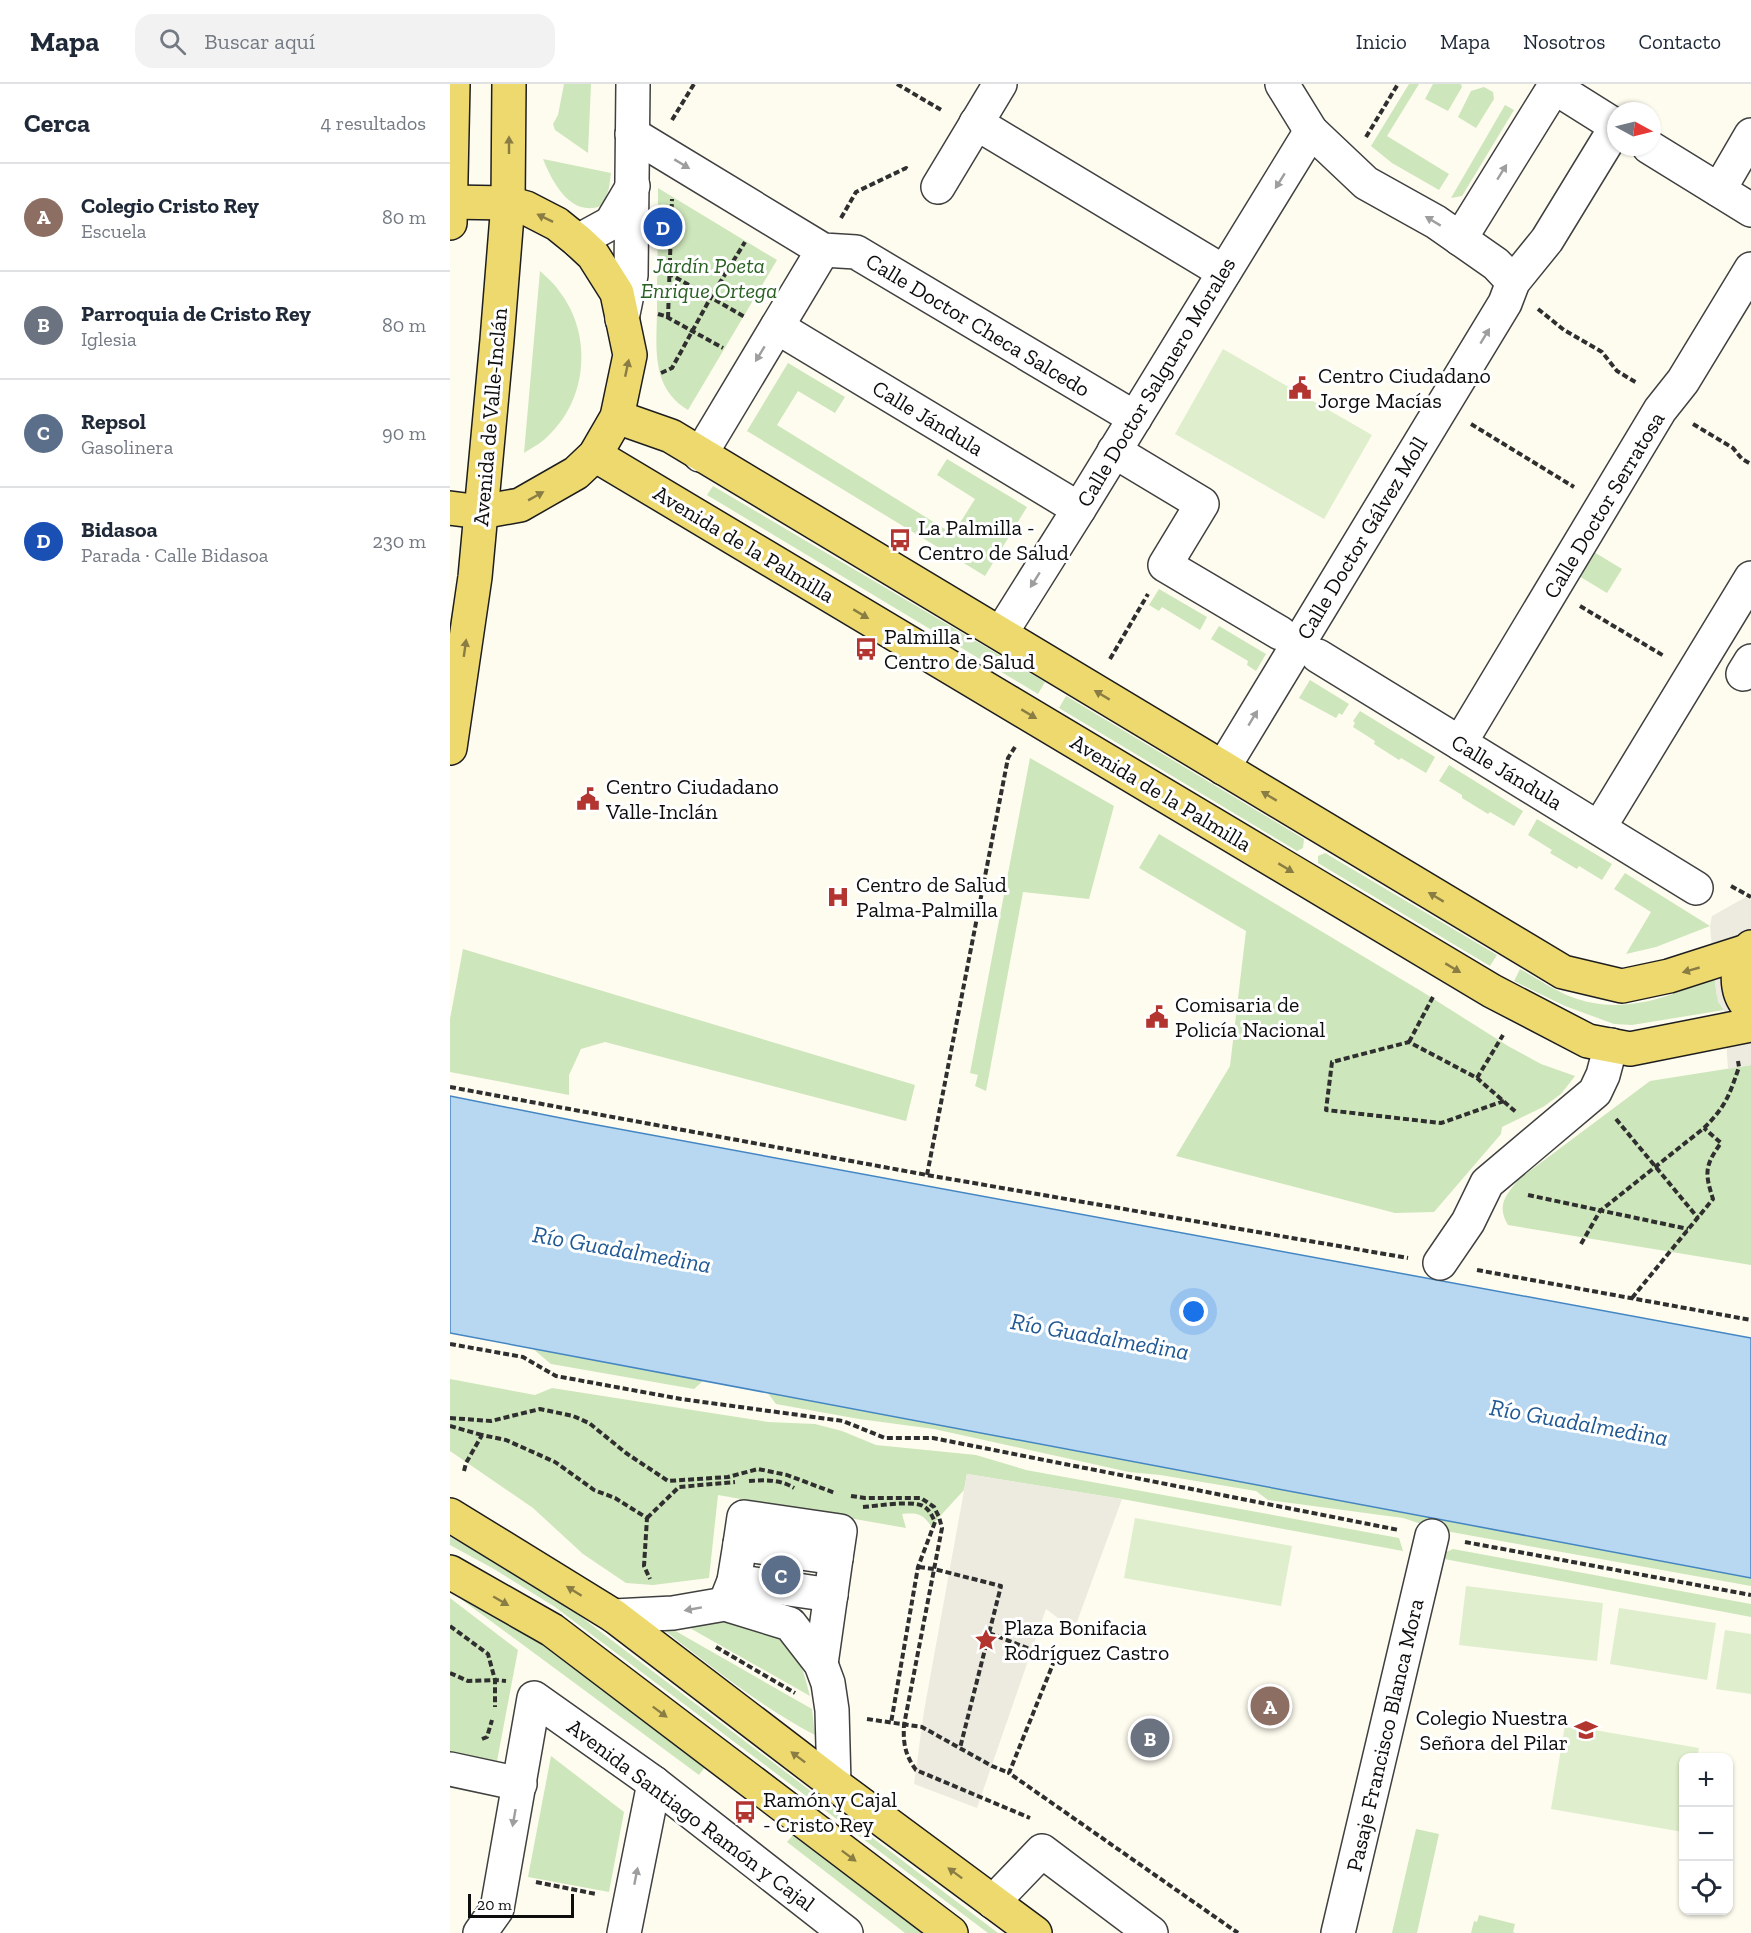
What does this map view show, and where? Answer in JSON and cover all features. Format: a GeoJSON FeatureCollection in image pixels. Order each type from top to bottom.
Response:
{"type":"FeatureCollection","features":[{"type":"Feature","properties":{"kind":"main road"},"geometry":{"type":"LineString","coordinates":[[453,84],[451,209],[508,203],[526,208],[557,224],[593,255],[617,293],[637,316],[617,417],[595,455],[576,473],[520,505],[466,510]]}},
{"type":"Feature","properties":{"kind":"main road","name":"Avenida de Valle-Inclán"},"geometry":{"type":"LineString","coordinates":[[450,748],[475,577],[466,510],[508,203],[509,84]]}},
{"type":"Feature","properties":{"kind":"main road"},"geometry":{"type":"LineString","coordinates":[[617,417],[671,436],[1563,972],[1622,986],[1669,976],[1749,949]]}},
{"type":"Feature","properties":{"kind":"main road","name":"Avenida de la Palmilla"},"geometry":{"type":"LineString","coordinates":[[595,455],[1492,991],[1587,1041],[1630,1049],[1751,1025]]}},
{"type":"Feature","properties":{"kind":"main road"},"geometry":{"type":"LineString","coordinates":[[1749,949],[1740,964],[1738,978],[1740,992],[1751,1009]]}},
{"type":"Feature","properties":{"kind":"main road"},"geometry":{"type":"LineString","coordinates":[[450,1515],[614,1616],[834,1784],[1035,1933]]}},
{"type":"Feature","properties":{"kind":"main road"},"geometry":{"type":"LineString","coordinates":[[450,1572],[552,1630],[951,1933]]}},
{"type":"Feature","properties":{"kind":"street"},"geometry":{"type":"LineString","coordinates":[[633,84],[632,275],[637,316]]}},
{"type":"Feature","properties":{"kind":"street"},"geometry":{"type":"LineString","coordinates":[[938,187],[1000,84]]}},
{"type":"Feature","properties":{"kind":"street"},"geometry":{"type":"LineString","coordinates":[[1282,84],[1311,131],[1366,183],[1436,222],[1496,264],[1513,282]]}},
{"type":"Feature","properties":{"kind":"street"},"geometry":{"type":"LineString","coordinates":[[1460,239],[1555,86],[1607,121]]}},
{"type":"Feature","properties":{"kind":"street"},"geometry":{"type":"LineString","coordinates":[[976,123],[1224,272]]}},
{"type":"Feature","properties":{"kind":"street","name":"Calle Doctor Salguero Morales"},"geometry":{"type":"LineString","coordinates":[[1001,633],[1311,131]]}},
{"type":"Feature","properties":{"kind":"street","name":"Calle Doctor Checa Salcedo"},"geometry":{"type":"LineString","coordinates":[[632,134],[823,250],[856,252],[1135,418]]}},
{"type":"Feature","properties":{"kind":"street"},"geometry":{"type":"LineString","coordinates":[[1719,190],[1751,135]]}},
{"type":"Feature","properties":{"kind":"street","name":"Calle Doctor Gálvez Moll"},"geometry":{"type":"LineString","coordinates":[[1223,768],[1505,303],[1513,282],[1547,240],[1607,142]]}},
{"type":"Feature","properties":{"kind":"street"},"geometry":{"type":"LineString","coordinates":[[1661,154],[1751,210]]}},
{"type":"Feature","properties":{"kind":"street"},"geometry":{"type":"LineString","coordinates":[[578,241],[611,223],[633,186]]}},
{"type":"Feature","properties":{"kind":"street"},"geometry":{"type":"LineString","coordinates":[[700,455],[762,323],[823,250]]}},
{"type":"Feature","properties":{"kind":"street","name":"Calle Doctor Serratosa"},"geometry":{"type":"LineString","coordinates":[[1460,743],[1660,410],[1683,381],[1751,269]]}},
{"type":"Feature","properties":{"kind":"street","name":"Calle Jándula"},"geometry":{"type":"LineString","coordinates":[[762,323],[1079,509]]}},
{"type":"Feature","properties":{"kind":"street"},"geometry":{"type":"LineString","coordinates":[[1114,451],[1202,504],[1165,565],[1280,633]]}},
{"type":"Feature","properties":{"kind":"street"},"geometry":{"type":"LineString","coordinates":[[1599,828],[1751,578]]}},
{"type":"Feature","properties":{"kind":"street","name":"Calle Jándula"},"geometry":{"type":"LineString","coordinates":[[1317,656],[1696,888]]}},
{"type":"Feature","properties":{"kind":"street"},"geometry":{"type":"LineString","coordinates":[[1440,1263],[1468,1222],[1487,1183],[1595,1092],[1604,1075],[1611,1045]]}},
{"type":"Feature","properties":{"kind":"street"},"geometry":{"type":"LineString","coordinates":[[730,1593],[744,1517],[840,1531],[821,1664]]}},
{"type":"Feature","properties":{"kind":"street","name":"Pasaje Francisco Blanca Mora"},"geometry":{"type":"LineString","coordinates":[[1338,1933],[1432,1536]]}},
{"type":"Feature","properties":{"kind":"street"},"geometry":{"type":"LineString","coordinates":[[730,1593],[790,1624],[821,1664],[828,1683],[832,1710],[834,1784]]}},
{"type":"Feature","properties":{"kind":"street"},"geometry":{"type":"LineString","coordinates":[[614,1616],[673,1613],[730,1593],[831,1595]]}},
{"type":"Feature","properties":{"kind":"street"},"geometry":{"type":"LineString","coordinates":[[480,1933],[497,1909],[534,1698]]}},
{"type":"Feature","properties":{"kind":"street","name":"Avenida Santiago Ramón y Cajal"},"geometry":{"type":"LineString","coordinates":[[534,1698],[654,1783],[846,1933]]}},
{"type":"Feature","properties":{"kind":"street"},"geometry":{"type":"LineString","coordinates":[[450,1770],[520,1784]]}},
{"type":"Feature","properties":{"kind":"street"},"geometry":{"type":"LineString","coordinates":[[624,1933],[654,1783]]}},
{"type":"Feature","properties":{"kind":"street"},"geometry":{"type":"LineString","coordinates":[[993,1902],[1042,1851],[1151,1933]]}},
{"type":"Feature","properties":{"kind":"path"},"geometry":{"type":"LineString","coordinates":[[667,129],[694,84]]}},
{"type":"Feature","properties":{"kind":"path"},"geometry":{"type":"LineString","coordinates":[[897,84],[955,118],[976,123]]}},
{"type":"Feature","properties":{"kind":"path"},"geometry":{"type":"LineString","coordinates":[[1348,167],[1398,84]]}},
{"type":"Feature","properties":{"kind":"path"},"geometry":{"type":"LineString","coordinates":[[823,250],[856,192],[906,168],[938,187]]}},
{"type":"Feature","properties":{"kind":"path"},"geometry":{"type":"LineString","coordinates":[[668,318],[672,190]]}},
{"type":"Feature","properties":{"kind":"path"},"geometry":{"type":"LineString","coordinates":[[655,376],[672,368],[711,297],[749,236]]}},
{"type":"Feature","properties":{"kind":"path"},"geometry":{"type":"LineString","coordinates":[[668,273],[762,323]]}},
{"type":"Feature","properties":{"kind":"path"},"geometry":{"type":"LineString","coordinates":[[1513,282],[1535,307],[1564,330],[1602,352],[1617,371],[1657,394],[1674,412],[1733,448],[1742,459],[1751,464]]}},
{"type":"Feature","properties":{"kind":"path"},"geometry":{"type":"LineString","coordinates":[[637,316],[668,318],[729,351]]}},
{"type":"Feature","properties":{"kind":"path"},"geometry":{"type":"LineString","coordinates":[[1468,422],[1603,505]]}},
{"type":"Feature","properties":{"kind":"path"},"geometry":{"type":"LineString","coordinates":[[1110,659],[1165,565]]}},
{"type":"Feature","properties":{"kind":"path"},"geometry":{"type":"LineString","coordinates":[[1552,589],[1693,674]]}},
{"type":"Feature","properties":{"kind":"path"},"geometry":{"type":"LineString","coordinates":[[927,1175],[1008,758],[1021,739]]}},
{"type":"Feature","properties":{"kind":"path"},"geometry":{"type":"LineString","coordinates":[[1409,1042],[1436,992]]}},
{"type":"Feature","properties":{"kind":"path"},"geometry":{"type":"LineString","coordinates":[[1477,1078],[1504,1034]]}},
{"type":"Feature","properties":{"kind":"path"},"geometry":{"type":"LineString","coordinates":[[1409,1042],[1477,1078],[1504,1101],[1441,1123],[1326,1110],[1332,1062],[1409,1042]]}},
{"type":"Feature","properties":{"kind":"path"},"geometry":{"type":"LineString","coordinates":[[1581,1244],[1600,1211],[1704,1128],[1727,1101],[1739,1067],[1737,1058]]}},
{"type":"Feature","properties":{"kind":"path"},"geometry":{"type":"LineString","coordinates":[[450,1087],[927,1175],[1440,1263],[1751,1320]]}},
{"type":"Feature","properties":{"kind":"path"},"geometry":{"type":"LineString","coordinates":[[1610,1112],[1698,1218]]}},
{"type":"Feature","properties":{"kind":"path"},"geometry":{"type":"LineString","coordinates":[[1632,1298],[1713,1199],[1705,1176],[1713,1153],[1721,1143],[1704,1128]]}},
{"type":"Feature","properties":{"kind":"path"},"geometry":{"type":"LineString","coordinates":[[1522,1193],[1688,1229]]}},
{"type":"Feature","properties":{"kind":"path"},"geometry":{"type":"LineString","coordinates":[[450,1344],[523,1357],[556,1376],[681,1398],[843,1421],[885,1438],[933,1438],[1432,1536],[1751,1595]]}},
{"type":"Feature","properties":{"kind":"path"},"geometry":{"type":"LineString","coordinates":[[450,1426],[506,1440],[555,1462],[594,1490],[615,1498],[647,1518],[644,1566],[653,1585]]}},
{"type":"Feature","properties":{"kind":"path"},"geometry":{"type":"LineString","coordinates":[[464,1471],[466,1463],[483,1435]]}},
{"type":"Feature","properties":{"kind":"path"},"geometry":{"type":"LineString","coordinates":[[918,1567],[1001,1586],[960,1748]]}},
{"type":"Feature","properties":{"kind":"path"},"geometry":{"type":"LineString","coordinates":[[450,1626],[488,1654],[495,1680],[494,1714],[487,1737],[477,1741]]}},
{"type":"Feature","properties":{"kind":"path"},"geometry":{"type":"LineString","coordinates":[[989,1633],[1055,1659],[1009,1773]]}},
{"type":"Feature","properties":{"kind":"path"},"geometry":{"type":"LineString","coordinates":[[712,1645],[801,1696]]}},
{"type":"Feature","properties":{"kind":"path"},"geometry":{"type":"LineString","coordinates":[[450,1673],[468,1681],[512,1681],[534,1698]]}},
{"type":"Feature","properties":{"kind":"path"},"geometry":{"type":"LineString","coordinates":[[861,1718],[922,1727],[1009,1773],[1238,1933]]}},
{"type":"Feature","properties":{"kind":"path"},"geometry":{"type":"LineString","coordinates":[[532,1881],[588,1894],[598,1894]]}},
{"type":"Feature","properties":{"kind":"green space"},"geometry":{"type":"Polygon","coordinates":[[[564,84],[591,84],[588,153],[555,130],[553,124],[558,115],[564,84]]]}},
{"type":"Feature","properties":{"kind":"green space"},"geometry":{"type":"Polygon","coordinates":[[[1409,84],[1419,84],[1387,136],[1449,174],[1439,190],[1392,163],[1371,146],[1409,84]]]}},
{"type":"Feature","properties":{"kind":"green space"},"geometry":{"type":"Polygon","coordinates":[[[1433,84],[1461,84],[1462,87],[1448,111],[1425,99],[1433,84]]]}},
{"type":"Feature","properties":{"kind":"green space"},"geometry":{"type":"Polygon","coordinates":[[[1484,87],[1493,92],[1494,99],[1476,128],[1458,117],[1471,91],[1484,87]]]}},
{"type":"Feature","properties":{"kind":"green space"},"geometry":{"type":"Polygon","coordinates":[[[1505,105],[1514,110],[1462,196],[1451,198],[1505,105]]]}},
{"type":"Feature","properties":{"kind":"green space"},"geometry":{"type":"Polygon","coordinates":[[[543,159],[611,173],[603,205],[592,208],[582,207],[565,197],[552,179],[543,159]]]}},
{"type":"Feature","properties":{"kind":"green space","name":"Jardín Poeta Enrique Ortega"},"geometry":{"type":"Polygon","coordinates":[[[658,188],[777,260],[688,410],[668,391],[662,380],[657,355],[658,239],[665,239],[666,218],[658,218],[658,188]]]}},
{"type":"Feature","properties":{"kind":"green space"},"geometry":{"type":"Polygon","coordinates":[[[540,271],[557,288],[570,308],[581,346],[581,366],[578,386],[561,422],[545,439],[524,453],[540,271]]]}},
{"type":"Feature","properties":{"kind":"green space"},"geometry":{"type":"Polygon","coordinates":[[[1223,349],[1372,435],[1324,519],[1175,434],[1223,349]]]}},
{"type":"Feature","properties":{"kind":"green space"},"geometry":{"type":"Polygon","coordinates":[[[788,363],[845,397],[835,413],[798,391],[777,425],[953,534],[975,499],[937,475],[947,459],[1027,507],[985,576],[747,431],[788,363]]]}},
{"type":"Feature","properties":{"kind":"green space"},"geometry":{"type":"Polygon","coordinates":[[[713,486],[1045,682],[1038,694],[707,495],[713,486]]]}},
{"type":"Feature","properties":{"kind":"green space"},"geometry":{"type":"Polygon","coordinates":[[[1594,552],[1622,569],[1607,593],[1579,576],[1594,552]]]}},
{"type":"Feature","properties":{"kind":"green space"},"geometry":{"type":"Polygon","coordinates":[[[1159,589],[1207,617],[1200,630],[1162,607],[1159,611],[1149,605],[1159,589]]]}},
{"type":"Feature","properties":{"kind":"green space"},"geometry":{"type":"Polygon","coordinates":[[[1219,626],[1266,654],[1256,671],[1247,665],[1248,661],[1211,639],[1219,626]]]}},
{"type":"Feature","properties":{"kind":"green space"},"geometry":{"type":"Polygon","coordinates":[[[1310,680],[1349,704],[1342,715],[1339,713],[1336,718],[1299,698],[1310,680]]]}},
{"type":"Feature","properties":{"kind":"green space"},"geometry":{"type":"Polygon","coordinates":[[[1066,696],[1304,839],[1303,848],[1297,851],[1059,708],[1066,696]]]}},
{"type":"Feature","properties":{"kind":"green space"},"geometry":{"type":"Polygon","coordinates":[[[1360,711],[1435,757],[1426,773],[1401,758],[1399,760],[1353,727],[1355,723],[1353,721],[1360,711]]]}},
{"type":"Feature","properties":{"kind":"green space"},"geometry":{"type":"Polygon","coordinates":[[[1030,758],[1114,806],[1089,899],[1023,892],[986,1091],[975,1086],[978,1075],[970,1073],[1030,758]]]}},
{"type":"Feature","properties":{"kind":"green space"},"geometry":{"type":"Polygon","coordinates":[[[1449,765],[1523,811],[1514,826],[1490,812],[1488,814],[1439,781],[1449,765]]]}},
{"type":"Feature","properties":{"kind":"green space"},"geometry":{"type":"Polygon","coordinates":[[[1537,819],[1612,864],[1602,880],[1579,866],[1577,869],[1550,853],[1552,850],[1528,835],[1537,819]]]}},
{"type":"Feature","properties":{"kind":"green space"},"geometry":{"type":"Polygon","coordinates":[[[1159,834],[1421,991],[1508,1046],[1541,1064],[1575,1076],[1561,1094],[1543,1107],[1502,1127],[1501,1134],[1434,1212],[1395,1213],[1176,1156],[1230,1066],[1246,931],[1139,868],[1159,834]]]}},
{"type":"Feature","properties":{"kind":"green space"},"geometry":{"type":"Polygon","coordinates":[[[1325,853],[1497,955],[1490,966],[1318,863],[1318,856],[1325,853]]]}},
{"type":"Feature","properties":{"kind":"green space"},"geometry":{"type":"Polygon","coordinates":[[[1625,873],[1710,926],[1656,947],[1626,954],[1651,912],[1614,889],[1625,873]]]}},
{"type":"Feature","properties":{"kind":"green space"},"geometry":{"type":"Polygon","coordinates":[[[463,949],[915,1085],[906,1121],[605,1042],[581,1049],[569,1075],[569,1095],[450,1072],[450,1019],[463,949]]]}},
{"type":"Feature","properties":{"kind":"green space"},"geometry":{"type":"Polygon","coordinates":[[[1520,969],[1569,996],[1607,1005],[1626,1005],[1661,998],[1715,978],[1718,998],[1724,1010],[1632,1025],[1614,1024],[1565,1006],[1514,981],[1520,969]]]}},
{"type":"Feature","properties":{"kind":"green space"},"geometry":{"type":"Polygon","coordinates":[[[1751,1065],[1751,1265],[1508,1225],[1503,1212],[1504,1200],[1519,1179],[1650,1081],[1751,1065]]]}},
{"type":"Feature","properties":{"kind":"green space"},"geometry":{"type":"Polygon","coordinates":[[[532,1348],[704,1380],[694,1389],[551,1364],[532,1348]]]}},
{"type":"Feature","properties":{"kind":"green space"},"geometry":{"type":"Polygon","coordinates":[[[450,1379],[535,1395],[552,1388],[768,1422],[815,1424],[842,1431],[876,1445],[976,1455],[1026,1470],[1399,1538],[1403,1551],[1122,1499],[967,1474],[964,1490],[931,1526],[925,1518],[915,1514],[902,1514],[906,1528],[718,1495],[709,1578],[653,1585],[626,1583],[583,1554],[533,1508],[450,1451],[450,1379]]]}},
{"type":"Feature","properties":{"kind":"green space"},"geometry":{"type":"Polygon","coordinates":[[[767,1392],[1751,1578],[1751,1586],[1440,1530],[1403,1518],[1268,1500],[1256,1491],[1129,1472],[934,1429],[859,1419],[776,1404],[767,1392]]]}},
{"type":"Feature","properties":{"kind":"green space"},"geometry":{"type":"Polygon","coordinates":[[[1135,1518],[1292,1546],[1281,1606],[1124,1578],[1135,1518]]]}},
{"type":"Feature","properties":{"kind":"green space"},"geometry":{"type":"Polygon","coordinates":[[[450,1537],[560,1601],[998,1933],[988,1933],[555,1607],[450,1545],[450,1537]]]}},
{"type":"Feature","properties":{"kind":"green space"},"geometry":{"type":"Polygon","coordinates":[[[1453,1549],[1751,1604],[1751,1617],[1434,1557],[1453,1549]]]}},
{"type":"Feature","properties":{"kind":"green space"},"geometry":{"type":"Polygon","coordinates":[[[1466,1586],[1603,1603],[1597,1661],[1459,1645],[1466,1586]]]}},
{"type":"Feature","properties":{"kind":"green space"},"geometry":{"type":"Polygon","coordinates":[[[450,1591],[519,1627],[612,1693],[705,1767],[699,1775],[450,1591]]]}},
{"type":"Feature","properties":{"kind":"green space"},"geometry":{"type":"Polygon","coordinates":[[[450,1598],[518,1650],[497,1761],[450,1752],[450,1598]]]}},
{"type":"Feature","properties":{"kind":"green space"},"geometry":{"type":"Polygon","coordinates":[[[1619,1608],[1716,1623],[1707,1680],[1610,1664],[1619,1608]]]}},
{"type":"Feature","properties":{"kind":"green space"},"geometry":{"type":"Polygon","coordinates":[[[744,1619],[771,1628],[780,1634],[793,1649],[810,1696],[688,1627],[744,1619]]]}},
{"type":"Feature","properties":{"kind":"green space"},"geometry":{"type":"Polygon","coordinates":[[[672,1629],[812,1709],[815,1735],[756,1699],[664,1630],[672,1629]]]}},
{"type":"Feature","properties":{"kind":"green space"},"geometry":{"type":"Polygon","coordinates":[[[1725,1630],[1751,1634],[1751,1694],[1716,1689],[1725,1630]]]}},
{"type":"Feature","properties":{"kind":"green space"},"geometry":{"type":"Polygon","coordinates":[[[1565,1725],[1699,1748],[1698,1753],[1679,1753],[1679,1831],[1551,1809],[1565,1725]]]}},
{"type":"Feature","properties":{"kind":"green space"},"geometry":{"type":"Polygon","coordinates":[[[551,1756],[624,1812],[609,1892],[528,1877],[551,1756]]]}},
{"type":"Feature","properties":{"kind":"green space"},"geometry":{"type":"Polygon","coordinates":[[[1416,1829],[1439,1834],[1417,1933],[1392,1933],[1416,1829]]]}},
{"type":"Feature","properties":{"kind":"green space"},"geometry":{"type":"Polygon","coordinates":[[[794,1834],[925,1933],[905,1933],[787,1842],[794,1834]]]}},
{"type":"Feature","properties":{"kind":"green space"},"geometry":{"type":"Polygon","coordinates":[[[1479,1915],[1515,1924],[1513,1932],[1515,1933],[1471,1933],[1474,1921],[1477,1922],[1479,1915]]]}},
{"type":"Feature","properties":{"kind":"shaded area"},"geometry":{"type":"Polygon","coordinates":[[[1746,897],[1751,900],[1751,1065],[1728,1069],[1724,1010],[1718,1002],[1716,991],[1710,926],[1712,916],[1746,897]]]}},
{"type":"Feature","properties":{"kind":"shaded area","name":"Plaza Bonifacia Rodríguez Castro"},"geometry":{"type":"Polygon","coordinates":[[[967,1474],[1122,1499],[1074,1630],[1046,1609],[977,1808],[914,1784],[924,1711],[967,1474]]]}},
{"type":"Feature","properties":{"kind":"water","name":"Río Guadalmedina"},"geometry":{"type":"Polygon","coordinates":[[[450,1096],[1751,1338],[1751,1578],[450,1333],[450,1096]]]}},
{"type":"Feature","properties":{"kind":"place","name":"Bidasoa"},"geometry":{"type":"Point","coordinates":[663,227]}},
{"type":"Feature","properties":{"kind":"place","name":"Centro Ciudadano Jorge Macías"},"geometry":{"type":"Point","coordinates":[1300,388]}},
{"type":"Feature","properties":{"kind":"place","name":"La Palmilla - Centro de Salud"},"geometry":{"type":"Point","coordinates":[900,540]}},
{"type":"Feature","properties":{"kind":"place","name":"Palmilla - Centro de Salud"},"geometry":{"type":"Point","coordinates":[866,649]}},
{"type":"Feature","properties":{"kind":"place","name":"Centro Ciudadano Valle-Inclán"},"geometry":{"type":"Point","coordinates":[588,799]}},
{"type":"Feature","properties":{"kind":"place","name":"Centro de Salud Palma-Palmilla"},"geometry":{"type":"Point","coordinates":[838,897]}},
{"type":"Feature","properties":{"kind":"place","name":"Comisaria de Policía Nacional"},"geometry":{"type":"Point","coordinates":[1157,1017]}},
{"type":"Feature","properties":{"kind":"place","name":"Repsol"},"geometry":{"type":"Point","coordinates":[781,1575]}},
{"type":"Feature","properties":{"kind":"place","name":"Plaza Bonifacia Rodríguez Castro"},"geometry":{"type":"Point","coordinates":[986,1640]}},
{"type":"Feature","properties":{"kind":"place","name":"Colegio Cristo Rey"},"geometry":{"type":"Point","coordinates":[1270,1706]}},
{"type":"Feature","properties":{"kind":"place","name":"Colegio Nuestra Señora del Pilar"},"geometry":{"type":"Point","coordinates":[1586,1730]}},
{"type":"Feature","properties":{"kind":"place","name":"Parroquia de Cristo Rey"},"geometry":{"type":"Point","coordinates":[1150,1738]}},
{"type":"Feature","properties":{"kind":"place","name":"Ramón y Cajal - Cristo Rey"},"geometry":{"type":"Point","coordinates":[745,1812]}}]}
